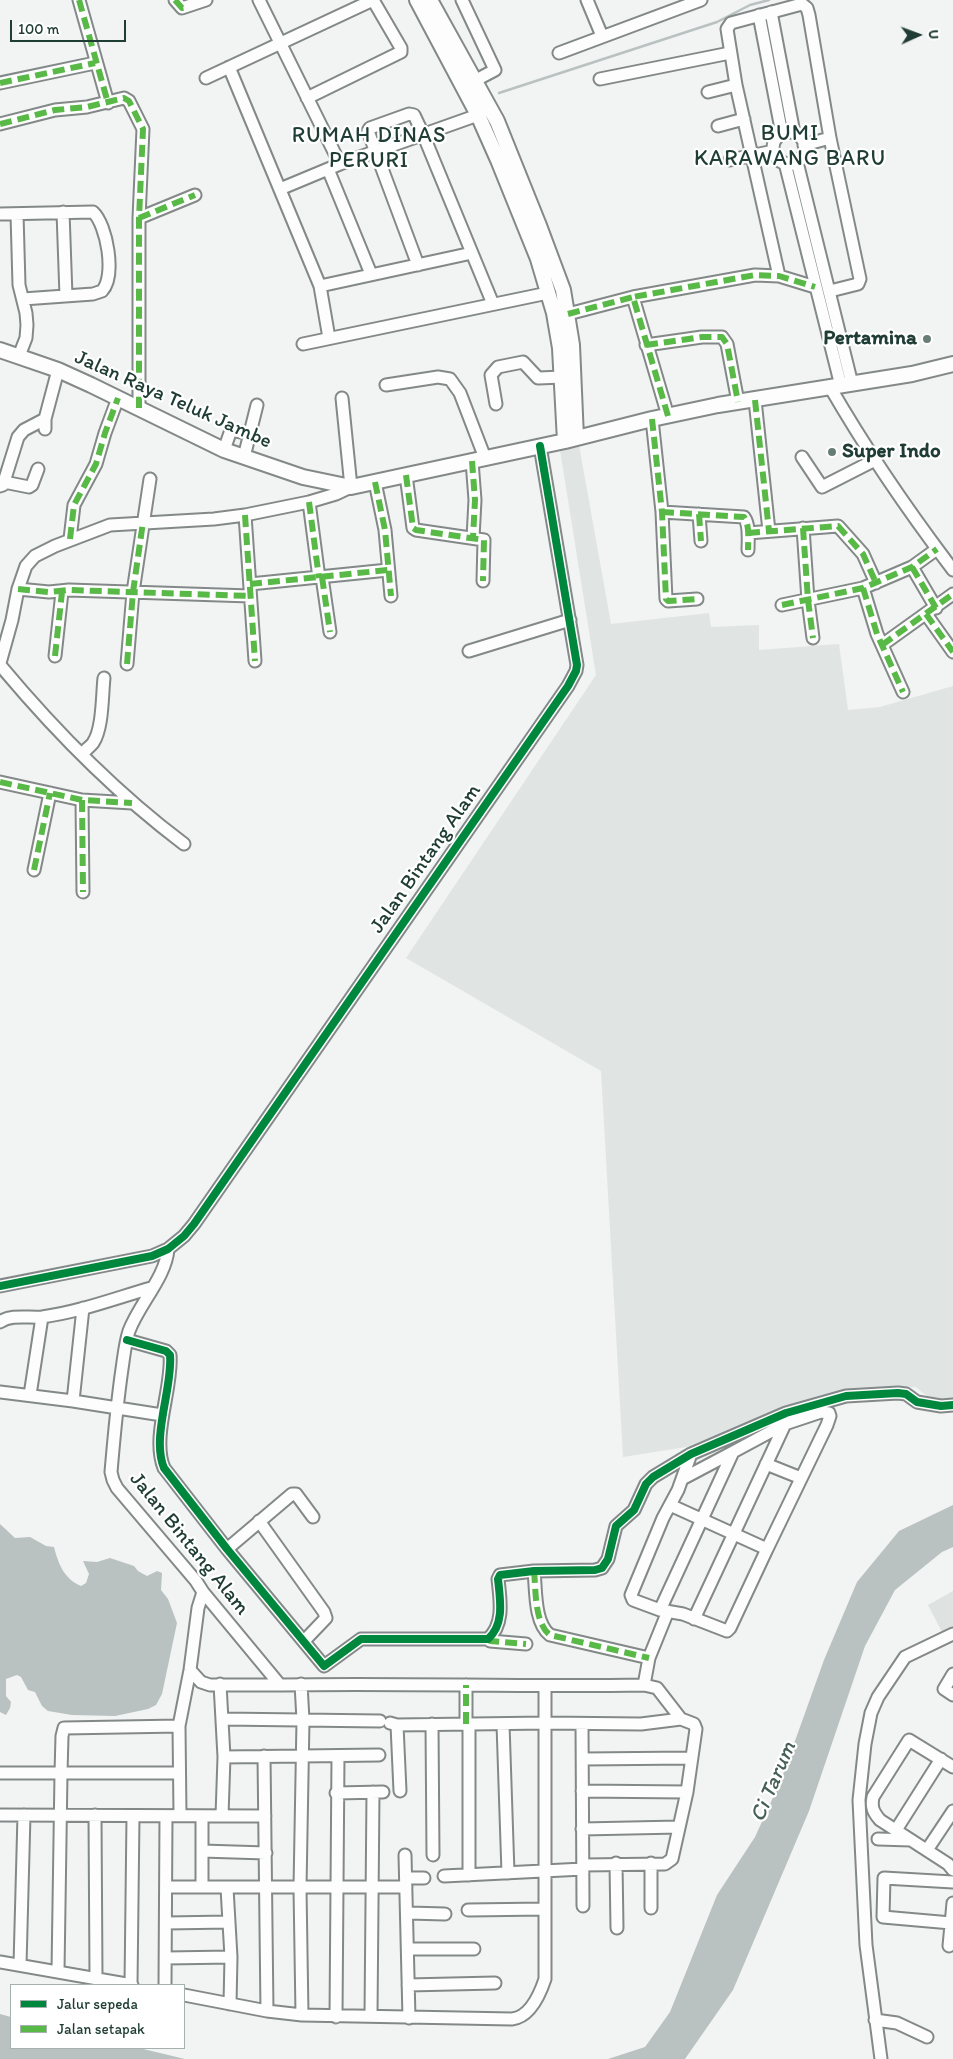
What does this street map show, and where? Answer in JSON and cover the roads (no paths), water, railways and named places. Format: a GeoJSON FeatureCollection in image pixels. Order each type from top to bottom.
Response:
{"type":"FeatureCollection","features":[{"type":"Feature","properties":{"kind":"main road"},"geometry":{"type":"LineString","coordinates":[[417,0],[522,215],[551,291],[568,314],[574,373],[571,439]]}},
{"type":"Feature","properties":{"kind":"main road"},"geometry":{"type":"LineString","coordinates":[[430,0],[497,121],[520,177],[551,291],[571,439]]}},
{"type":"Feature","properties":{"kind":"main road","name":"Jalan Raya Teluk Jambe"},"geometry":{"type":"LineString","coordinates":[[0,350],[58,370],[224,450],[315,481],[351,487],[571,439],[652,418],[912,374],[953,364]]}},
{"type":"Feature","properties":{"kind":"street"},"geometry":{"type":"LineString","coordinates":[[79,0],[95,63],[108,103]]}},
{"type":"Feature","properties":{"kind":"street"},"geometry":{"type":"LineString","coordinates":[[175,0],[182,8],[206,0]]}},
{"type":"Feature","properties":{"kind":"street"},"geometry":{"type":"LineString","coordinates":[[259,0],[340,164]]}},
{"type":"Feature","properties":{"kind":"street"},"geometry":{"type":"LineString","coordinates":[[206,78],[279,42],[373,0],[401,48],[401,52],[307,98]]}},
{"type":"Feature","properties":{"kind":"street"},"geometry":{"type":"LineString","coordinates":[[280,189],[340,164],[475,116],[410,0]]}},
{"type":"Feature","properties":{"kind":"street"},"geometry":{"type":"LineString","coordinates":[[462,0],[495,70],[476,80]]}},
{"type":"Feature","properties":{"kind":"street"},"geometry":{"type":"LineString","coordinates":[[588,0],[602,36]]}},
{"type":"Feature","properties":{"kind":"street"},"geometry":{"type":"LineString","coordinates":[[559,52],[701,0]]}},
{"type":"Feature","properties":{"kind":"street"},"geometry":{"type":"LineString","coordinates":[[779,276],[736,85],[726,31],[729,24],[802,4],[807,8],[830,138],[860,279],[858,284],[830,290]]}},
{"type":"Feature","properties":{"kind":"street"},"geometry":{"type":"LineString","coordinates":[[771,12],[794,133]]}},
{"type":"Feature","properties":{"kind":"street"},"geometry":{"type":"LineString","coordinates":[[759,15],[782,134]]}},
{"type":"Feature","properties":{"kind":"street"},"geometry":{"type":"LineString","coordinates":[[600,79],[730,53]]}},
{"type":"Feature","properties":{"kind":"street"},"geometry":{"type":"LineString","coordinates":[[0,82],[95,63]]}},
{"type":"Feature","properties":{"kind":"street"},"geometry":{"type":"LineString","coordinates":[[229,67],[320,286],[329,338]]}},
{"type":"Feature","properties":{"kind":"street"},"geometry":{"type":"LineString","coordinates":[[708,92],[736,85]]}},
{"type":"Feature","properties":{"kind":"street"},"geometry":{"type":"LineString","coordinates":[[0,124],[54,110],[87,107],[124,98],[128,99],[144,129],[138,218],[139,408]]}},
{"type":"Feature","properties":{"kind":"street"},"geometry":{"type":"LineString","coordinates":[[418,265],[368,131],[370,128],[411,114],[424,134],[494,304]]}},
{"type":"Feature","properties":{"kind":"street"},"geometry":{"type":"LineString","coordinates":[[718,126],[744,119]]}},
{"type":"Feature","properties":{"kind":"street"},"geometry":{"type":"LineString","coordinates":[[785,164],[797,162],[804,153],[804,145],[799,136],[794,133],[782,134],[776,139],[774,151],[776,158],[785,164],[815,286],[839,356]]}},
{"type":"Feature","properties":{"kind":"street"},"geometry":{"type":"LineString","coordinates":[[804,145],[830,138]]}},
{"type":"Feature","properties":{"kind":"street"},"geometry":{"type":"LineString","coordinates":[[730,160],[774,151]]}},
{"type":"Feature","properties":{"kind":"street"},"geometry":{"type":"LineString","coordinates":[[797,162],[830,290],[841,386],[875,460],[953,570]]}},
{"type":"Feature","properties":{"kind":"street"},"geometry":{"type":"LineString","coordinates":[[328,169],[372,274]]}},
{"type":"Feature","properties":{"kind":"street"},"geometry":{"type":"LineString","coordinates":[[138,218],[195,195]]}},
{"type":"Feature","properties":{"kind":"street"},"geometry":{"type":"LineString","coordinates":[[0,214],[90,211],[95,213],[107,241],[109,259],[108,280],[102,291],[93,294],[23,298]]}},
{"type":"Feature","properties":{"kind":"street"},"geometry":{"type":"LineString","coordinates":[[64,212],[66,296]]}},
{"type":"Feature","properties":{"kind":"street"},"geometry":{"type":"LineString","coordinates":[[17,214],[19,285],[27,325],[26,338],[19,356]]}},
{"type":"Feature","properties":{"kind":"street"},"geometry":{"type":"LineString","coordinates":[[320,286],[472,253]]}},
{"type":"Feature","properties":{"kind":"street"},"geometry":{"type":"LineString","coordinates":[[568,314],[633,297],[755,275],[779,276],[815,286]]}},
{"type":"Feature","properties":{"kind":"street"},"geometry":{"type":"LineString","coordinates":[[303,344],[551,291]]}},
{"type":"Feature","properties":{"kind":"street"},"geometry":{"type":"LineString","coordinates":[[633,297],[668,416]]}},
{"type":"Feature","properties":{"kind":"street"},"geometry":{"type":"LineString","coordinates":[[646,345],[722,337],[726,344],[738,402]]}},
{"type":"Feature","properties":{"kind":"street"},"geometry":{"type":"LineString","coordinates":[[496,404],[491,375],[498,367],[523,362],[538,378],[563,377]]}},
{"type":"Feature","properties":{"kind":"street"},"geometry":{"type":"LineString","coordinates":[[38,469],[32,485],[29,487],[2,484],[18,437],[24,430],[45,424],[58,370]]}},
{"type":"Feature","properties":{"kind":"street"},"geometry":{"type":"LineString","coordinates":[[386,385],[438,377],[450,379],[460,393],[479,460],[473,538]]}},
{"type":"Feature","properties":{"kind":"street"},"geometry":{"type":"LineString","coordinates":[[70,539],[74,505],[96,464],[118,398]]}},
{"type":"Feature","properties":{"kind":"street"},"geometry":{"type":"LineString","coordinates":[[184,844],[132,803],[46,718],[0,664],[18,589],[26,566],[35,556],[102,526],[214,519],[245,515],[308,502],[336,494],[351,487],[342,398]]}},
{"type":"Feature","properties":{"kind":"street"},"geometry":{"type":"LineString","coordinates":[[755,400],[769,530]]}},
{"type":"Feature","properties":{"kind":"street"},"geometry":{"type":"LineString","coordinates":[[244,457],[257,405]]}},
{"type":"Feature","properties":{"kind":"street"},"geometry":{"type":"LineString","coordinates":[[652,418],[662,512],[666,599],[668,601],[697,599]]}},
{"type":"Feature","properties":{"kind":"street"},"geometry":{"type":"LineString","coordinates":[[224,450],[231,430],[250,434]]}},
{"type":"Feature","properties":{"kind":"street","name":"Jalan Bintang Alam"},"geometry":{"type":"LineString","coordinates":[[280,1684],[112,1480],[116,1406],[126,1340],[132,1323],[162,1270],[168,1249],[184,1236],[194,1224],[568,686],[577,666],[540,446]]}},
{"type":"Feature","properties":{"kind":"street"},"geometry":{"type":"LineString","coordinates":[[0,451],[11,456]]}},
{"type":"Feature","properties":{"kind":"street"},"geometry":{"type":"LineString","coordinates":[[802,457],[822,487],[875,460]]}},
{"type":"Feature","properties":{"kind":"street"},"geometry":{"type":"LineString","coordinates":[[406,475],[413,528],[416,530],[482,539],[485,542],[483,581]]}},
{"type":"Feature","properties":{"kind":"street"},"geometry":{"type":"LineString","coordinates":[[127,664],[133,592],[150,480]]}},
{"type":"Feature","properties":{"kind":"street"},"geometry":{"type":"LineString","coordinates":[[375,482],[385,530],[391,596]]}},
{"type":"Feature","properties":{"kind":"street"},"geometry":{"type":"LineString","coordinates":[[308,502],[330,632]]}},
{"type":"Feature","properties":{"kind":"street"},"geometry":{"type":"LineString","coordinates":[[662,512],[744,517],[748,533],[748,550]]}},
{"type":"Feature","properties":{"kind":"street"},"geometry":{"type":"LineString","coordinates":[[700,514],[701,540]]}},
{"type":"Feature","properties":{"kind":"street"},"geometry":{"type":"LineString","coordinates":[[245,515],[255,661]]}},
{"type":"Feature","properties":{"kind":"street"},"geometry":{"type":"LineString","coordinates":[[748,533],[838,526],[863,554],[876,583]]}},
{"type":"Feature","properties":{"kind":"street"},"geometry":{"type":"LineString","coordinates":[[803,528],[808,600],[813,638]]}},
{"type":"Feature","properties":{"kind":"street"},"geometry":{"type":"LineString","coordinates":[[782,605],[863,588],[912,567],[937,549]]}},
{"type":"Feature","properties":{"kind":"street"},"geometry":{"type":"LineString","coordinates":[[912,567],[936,608]]}},
{"type":"Feature","properties":{"kind":"street"},"geometry":{"type":"LineString","coordinates":[[250,584],[388,570]]}},
{"type":"Feature","properties":{"kind":"street"},"geometry":{"type":"LineString","coordinates":[[863,588],[882,645],[903,692]]}},
{"type":"Feature","properties":{"kind":"street"},"geometry":{"type":"LineString","coordinates":[[18,589],[48,592],[133,592],[250,596]]}},
{"type":"Feature","properties":{"kind":"street"},"geometry":{"type":"LineString","coordinates":[[56,656],[62,592]]}},
{"type":"Feature","properties":{"kind":"street"},"geometry":{"type":"LineString","coordinates":[[882,645],[953,594]]}},
{"type":"Feature","properties":{"kind":"street"},"geometry":{"type":"LineString","coordinates":[[926,614],[953,652]]}},
{"type":"Feature","properties":{"kind":"street"},"geometry":{"type":"LineString","coordinates":[[469,651],[570,620]]}},
{"type":"Feature","properties":{"kind":"street"},"geometry":{"type":"LineString","coordinates":[[82,754],[93,744],[96,738],[104,678]]}},
{"type":"Feature","properties":{"kind":"street"},"geometry":{"type":"LineString","coordinates":[[0,782],[82,800],[132,803]]}},
{"type":"Feature","properties":{"kind":"street"},"geometry":{"type":"LineString","coordinates":[[34,870],[50,793]]}},
{"type":"Feature","properties":{"kind":"street"},"geometry":{"type":"LineString","coordinates":[[82,800],[83,892]]}},
{"type":"Feature","properties":{"kind":"street"},"geometry":{"type":"LineString","coordinates":[[0,1286],[135,1260],[168,1249]]}},
{"type":"Feature","properties":{"kind":"street"},"geometry":{"type":"LineString","coordinates":[[0,1322],[12,1318],[42,1317],[83,1308],[151,1288]]}},
{"type":"Feature","properties":{"kind":"street"},"geometry":{"type":"LineString","coordinates":[[73,1400],[83,1308]]}},
{"type":"Feature","properties":{"kind":"street"},"geometry":{"type":"LineString","coordinates":[[30,1395],[42,1317]]}},
{"type":"Feature","properties":{"kind":"street"},"geometry":{"type":"LineString","coordinates":[[126,1340],[166,1351],[170,1355],[162,1415],[160,1460],[164,1468],[227,1549],[324,1666],[357,1640],[488,1639],[490,1641],[526,1644]]}},
{"type":"Feature","properties":{"kind":"street"},"geometry":{"type":"LineString","coordinates":[[0,1392],[116,1406],[162,1415]]}},
{"type":"Feature","properties":{"kind":"street"},"geometry":{"type":"LineString","coordinates":[[488,1639],[492,1635],[499,1619],[498,1579],[500,1575],[534,1571],[595,1570],[602,1568],[608,1559],[616,1526],[632,1513],[646,1484],[653,1477],[691,1454],[786,1413],[846,1396],[898,1393],[906,1394],[918,1402],[941,1406],[953,1405]]}},
{"type":"Feature","properties":{"kind":"street"},"geometry":{"type":"LineString","coordinates":[[682,1479],[785,1424],[821,1412],[829,1413],[830,1416],[730,1628],[723,1630],[694,1618],[664,1611],[633,1600],[631,1595],[682,1479],[691,1454]]}},
{"type":"Feature","properties":{"kind":"street"},"geometry":{"type":"LineString","coordinates":[[694,1618],[785,1424]]}},
{"type":"Feature","properties":{"kind":"street"},"geometry":{"type":"LineString","coordinates":[[644,1685],[649,1658],[664,1611],[733,1452]]}},
{"type":"Feature","properties":{"kind":"street"},"geometry":{"type":"LineString","coordinates":[[766,1464],[801,1478]]}},
{"type":"Feature","properties":{"kind":"street"},"geometry":{"type":"LineString","coordinates":[[227,1549],[294,1494],[312,1517]]}},
{"type":"Feature","properties":{"kind":"street"},"geometry":{"type":"LineString","coordinates":[[670,1505],[767,1549]]}},
{"type":"Feature","properties":{"kind":"street"},"geometry":{"type":"LineString","coordinates":[[259,1522],[324,1612],[326,1618],[323,1623],[304,1640]]}},
{"type":"Feature","properties":{"kind":"street"},"geometry":{"type":"LineString","coordinates":[[534,1571],[538,1617],[545,1632],[550,1635],[649,1658]]}},
{"type":"Feature","properties":{"kind":"street"},"geometry":{"type":"LineString","coordinates":[[180,1816],[179,1726],[190,1670],[198,1608],[203,1592]]}},
{"type":"Feature","properties":{"kind":"street"},"geometry":{"type":"LineString","coordinates":[[881,2059],[866,1944],[859,1800],[865,1744],[872,1713],[878,1697],[905,1657],[953,1634]]}},
{"type":"Feature","properties":{"kind":"street"},"geometry":{"type":"LineString","coordinates":[[190,1670],[201,1682],[210,1685],[385,1684],[545,1687],[644,1685],[657,1688],[681,1719]]}},
{"type":"Feature","properties":{"kind":"street"},"geometry":{"type":"LineString","coordinates":[[953,1674],[944,1689],[953,1695]]}},
{"type":"Feature","properties":{"kind":"street"},"geometry":{"type":"LineString","coordinates":[[220,1684],[224,1757],[222,1816]]}},
{"type":"Feature","properties":{"kind":"street"},"geometry":{"type":"LineString","coordinates":[[301,1684],[300,1888],[302,2015]]}},
{"type":"Feature","properties":{"kind":"street"},"geometry":{"type":"LineString","coordinates":[[466,1685],[469,1875]]}},
{"type":"Feature","properties":{"kind":"street"},"geometry":{"type":"LineString","coordinates":[[185,1995],[267,2011],[336,2017],[512,2019],[517,2018],[529,2009],[546,1979],[545,1687]]}},
{"type":"Feature","properties":{"kind":"street"},"geometry":{"type":"LineString","coordinates":[[223,1719],[432,1724],[641,1724],[681,1719],[694,1724],[696,1729],[687,1792],[670,1862],[665,1864],[616,1863],[546,1872],[444,1876]]}},
{"type":"Feature","properties":{"kind":"street"},"geometry":{"type":"LineString","coordinates":[[389,1723],[400,1791]]}},
{"type":"Feature","properties":{"kind":"street"},"geometry":{"type":"LineString","coordinates":[[432,1724],[433,1856]]}},
{"type":"Feature","properties":{"kind":"street"},"geometry":{"type":"LineString","coordinates":[[503,1724],[508,1873]]}},
{"type":"Feature","properties":{"kind":"street"},"geometry":{"type":"LineString","coordinates":[[582,1724],[583,1906]]}},
{"type":"Feature","properties":{"kind":"street"},"geometry":{"type":"LineString","coordinates":[[58,1971],[61,1773],[64,1728],[179,1726]]}},
{"type":"Feature","properties":{"kind":"street"},"geometry":{"type":"LineString","coordinates":[[953,1766],[941,1759],[912,1735],[872,1797],[871,1806],[874,1814],[953,1870]]}},
{"type":"Feature","properties":{"kind":"street"},"geometry":{"type":"LineString","coordinates":[[264,1756],[267,2011]]}},
{"type":"Feature","properties":{"kind":"street"},"geometry":{"type":"LineString","coordinates":[[336,2017],[336,1793],[338,1756]]}},
{"type":"Feature","properties":{"kind":"street"},"geometry":{"type":"LineString","coordinates":[[224,1757],[379,1756]]}},
{"type":"Feature","properties":{"kind":"street"},"geometry":{"type":"LineString","coordinates":[[583,1759],[691,1758]]}},
{"type":"Feature","properties":{"kind":"street"},"geometry":{"type":"LineString","coordinates":[[896,1830],[941,1759]]}},
{"type":"Feature","properties":{"kind":"street"},"geometry":{"type":"LineString","coordinates":[[0,1773],[180,1773]]}},
{"type":"Feature","properties":{"kind":"street"},"geometry":{"type":"LineString","coordinates":[[582,1791],[687,1792]]}},
{"type":"Feature","properties":{"kind":"street"},"geometry":{"type":"LineString","coordinates":[[336,1793],[378,1792],[372,1888],[371,2016]]}},
{"type":"Feature","properties":{"kind":"street"},"geometry":{"type":"LineString","coordinates":[[927,1850],[953,1811]]}},
{"type":"Feature","properties":{"kind":"street"},"geometry":{"type":"LineString","coordinates":[[0,1815],[265,1816]]}},
{"type":"Feature","properties":{"kind":"street"},"geometry":{"type":"LineString","coordinates":[[20,1964],[24,1815]]}},
{"type":"Feature","properties":{"kind":"street"},"geometry":{"type":"LineString","coordinates":[[96,1816],[96,1977]]}},
{"type":"Feature","properties":{"kind":"street"},"geometry":{"type":"LineString","coordinates":[[132,1984],[133,1816]]}},
{"type":"Feature","properties":{"kind":"street"},"geometry":{"type":"LineString","coordinates":[[165,1984],[166,1816]]}},
{"type":"Feature","properties":{"kind":"street"},"geometry":{"type":"LineString","coordinates":[[202,1816],[202,1887]]}},
{"type":"Feature","properties":{"kind":"street"},"geometry":{"type":"LineString","coordinates":[[582,1829],[680,1827]]}},
{"type":"Feature","properties":{"kind":"street"},"geometry":{"type":"LineString","coordinates":[[878,1839],[912,1840]]}},
{"type":"Feature","properties":{"kind":"street"},"geometry":{"type":"LineString","coordinates":[[202,1851],[266,1853]]}},
{"type":"Feature","properties":{"kind":"street"},"geometry":{"type":"LineString","coordinates":[[405,1855],[409,1949],[409,2018]]}},
{"type":"Feature","properties":{"kind":"street"},"geometry":{"type":"LineString","coordinates":[[616,1863],[617,1928]]}},
{"type":"Feature","properties":{"kind":"street"},"geometry":{"type":"LineString","coordinates":[[650,1908],[651,1864]]}},
{"type":"Feature","properties":{"kind":"street"},"geometry":{"type":"LineString","coordinates":[[167,1887],[372,1888],[406,1883],[424,1878]]}},
{"type":"Feature","properties":{"kind":"street"},"geometry":{"type":"LineString","coordinates":[[951,1923],[883,1917],[884,1878],[953,1882]]}},
{"type":"Feature","properties":{"kind":"street"},"geometry":{"type":"LineString","coordinates":[[227,1888],[230,2004]]}},
{"type":"Feature","properties":{"kind":"street"},"geometry":{"type":"LineString","coordinates":[[949,1946],[953,1903]]}},
{"type":"Feature","properties":{"kind":"street"},"geometry":{"type":"LineString","coordinates":[[468,1910],[545,1909]]}},
{"type":"Feature","properties":{"kind":"street"},"geometry":{"type":"LineString","coordinates":[[408,1913],[445,1914]]}},
{"type":"Feature","properties":{"kind":"street"},"geometry":{"type":"LineString","coordinates":[[166,1923],[229,1922]]}},
{"type":"Feature","properties":{"kind":"street"},"geometry":{"type":"LineString","coordinates":[[409,1949],[474,1948]]}},
{"type":"Feature","properties":{"kind":"street"},"geometry":{"type":"LineString","coordinates":[[166,1958],[230,1957]]}},
{"type":"Feature","properties":{"kind":"street"},"geometry":{"type":"LineString","coordinates":[[0,1962],[96,1977],[128,1984]]}},
{"type":"Feature","properties":{"kind":"street"},"geometry":{"type":"LineString","coordinates":[[408,1985],[494,1983]]}},
{"type":"Feature","properties":{"kind":"street"},"geometry":{"type":"LineString","coordinates":[[875,2020],[897,2023],[927,2037]]}},
{"type":"Feature","properties":{"kind":"waterway"},"geometry":{"type":"LineString","coordinates":[[499,93],[717,22],[750,5],[769,0]]}},
{"type":"Feature","properties":{"kind":"place","name":"Pertamina"},"geometry":{"type":"Point","coordinates":[927,339]}},
{"type":"Feature","properties":{"kind":"place","name":"Super Indo"},"geometry":{"type":"Point","coordinates":[832,452]}},
{"type":"Feature","properties":{"kind":"district","name":"BUMI KARAWANG BARU"},"geometry":{"type":"Point","coordinates":[790,146]}},
{"type":"Feature","properties":{"kind":"district","name":"RUMAH DINAS PERURI"},"geometry":{"type":"Point","coordinates":[369,148]}},
{"type":"Feature","properties":{"kind":"water label","name":"Ci Tarum"},"geometry":{"type":"Point","coordinates":[774,1782]}}]}
